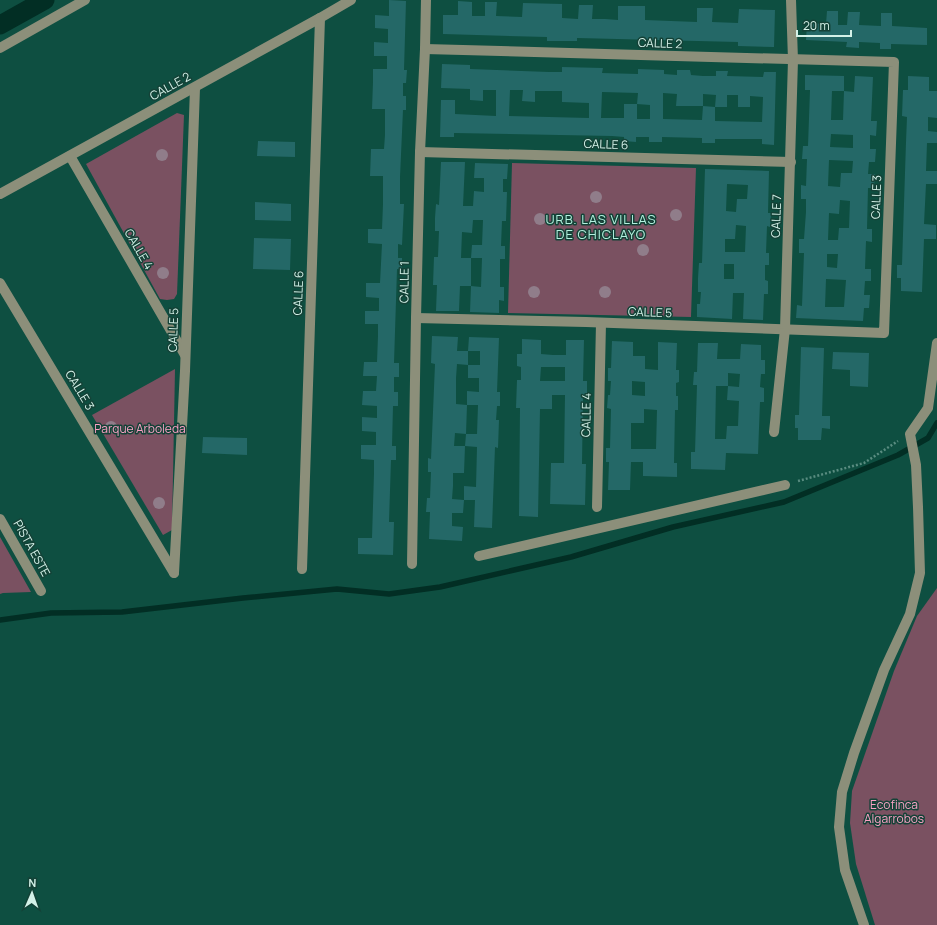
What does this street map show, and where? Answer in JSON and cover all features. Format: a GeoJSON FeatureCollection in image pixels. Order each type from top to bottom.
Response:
{"type":"FeatureCollection","features":[{"type":"Feature","properties":{"kind":"street"},"geometry":{"type":"LineString","coordinates":[[0,48],[85,0]]}},
{"type":"Feature","properties":{"kind":"street","name":"CALLE 2"},"geometry":{"type":"LineString","coordinates":[[0,194],[195,88],[351,0]]}},
{"type":"Feature","properties":{"kind":"street","name":"CALLE 1"},"geometry":{"type":"LineString","coordinates":[[412,564],[420,152],[426,50],[426,0]]}},
{"type":"Feature","properties":{"kind":"street","name":"CALLE 7"},"geometry":{"type":"LineString","coordinates":[[774,432],[786,329],[793,60],[792,0]]}},
{"type":"Feature","properties":{"kind":"street","name":"CALLE 6"},"geometry":{"type":"LineString","coordinates":[[302,568],[320,18]]}},
{"type":"Feature","properties":{"kind":"street","name":"CALLE 2"},"geometry":{"type":"LineString","coordinates":[[426,50],[894,62]]}},
{"type":"Feature","properties":{"kind":"street","name":"CALLE 3"},"geometry":{"type":"LineString","coordinates":[[884,332],[894,62]]}},
{"type":"Feature","properties":{"kind":"street","name":"CALLE 5"},"geometry":{"type":"LineString","coordinates":[[174,573],[185,355],[195,88]]}},
{"type":"Feature","properties":{"kind":"street","name":"CALLE 6"},"geometry":{"type":"LineString","coordinates":[[420,152],[791,162]]}},
{"type":"Feature","properties":{"kind":"street","name":"CALLE 4"},"geometry":{"type":"LineString","coordinates":[[70,156],[185,355]]}},
{"type":"Feature","properties":{"kind":"street","name":"CALLE 3"},"geometry":{"type":"LineString","coordinates":[[0,283],[174,573]]}},
{"type":"Feature","properties":{"kind":"street","name":"CALLE 5"},"geometry":{"type":"LineString","coordinates":[[416,318],[884,332]]}},
{"type":"Feature","properties":{"kind":"street","name":"CALLE 4"},"geometry":{"type":"LineString","coordinates":[[597,507],[600,323]]}},
{"type":"Feature","properties":{"kind":"street"},"geometry":{"type":"LineString","coordinates":[[864,925],[845,870],[839,827],[842,792],[854,752],[884,670],[910,614],[920,573],[916,465],[912,442],[928,408],[937,343]]}},
{"type":"Feature","properties":{"kind":"street"},"geometry":{"type":"LineString","coordinates":[[479,556],[785,485]]}},
{"type":"Feature","properties":{"kind":"street","name":"PISTA ESTE"},"geometry":{"type":"LineString","coordinates":[[0,519],[41,591]]}},
{"type":"Feature","properties":{"kind":"path"},"geometry":{"type":"LineString","coordinates":[[785,485],[864,463],[912,442]]}},
{"type":"Feature","properties":{"kind":"green space"},"geometry":{"type":"Polygon","coordinates":[[[177,113],[184,115],[177,294],[174,299],[167,300],[160,299],[86,164],[177,113]]]}},
{"type":"Feature","properties":{"kind":"green space"},"geometry":{"type":"Polygon","coordinates":[[[512,163],[696,168],[691,317],[508,313],[512,163]]]}},
{"type":"Feature","properties":{"kind":"green space","name":"Parque Arboleda"},"geometry":{"type":"Polygon","coordinates":[[[175,369],[172,530],[163,535],[92,415],[175,369]]]}},
{"type":"Feature","properties":{"kind":"green space"},"geometry":{"type":"Polygon","coordinates":[[[0,537],[31,592],[0,594],[0,537]]]}},
{"type":"Feature","properties":{"kind":"green space","name":"Ecofinca Algarrobos"},"geometry":{"type":"Polygon","coordinates":[[[937,588],[937,925],[875,925],[856,864],[850,823],[852,791],[894,671],[917,616],[937,588]]]}},
{"type":"Feature","properties":{"kind":"building"},"geometry":{"type":"Polygon","coordinates":[[[389,0],[406,1],[404,70],[407,70],[406,83],[403,83],[403,96],[406,96],[406,110],[403,110],[400,177],[400,204],[404,204],[402,245],[398,244],[398,258],[402,258],[402,270],[397,269],[394,363],[399,363],[399,377],[394,377],[394,392],[398,392],[398,406],[393,406],[392,446],[396,446],[396,460],[391,460],[389,522],[394,522],[393,555],[358,554],[358,538],[372,538],[374,473],[374,460],[361,459],[361,445],[376,445],[376,432],[362,431],[362,417],[377,418],[377,406],[362,405],[363,391],[376,391],[377,376],[363,376],[364,362],[377,362],[378,324],[365,324],[365,311],[379,311],[379,298],[366,297],[366,283],[380,283],[382,244],[368,243],[368,229],[382,229],[383,204],[383,176],[370,176],[371,149],[384,149],[385,135],[385,109],[372,109],[373,69],[387,69],[387,56],[374,56],[374,42],[388,43],[388,29],[375,28],[375,15],[389,16],[389,0]]]}},
{"type":"Feature","properties":{"kind":"building"},"geometry":{"type":"Polygon","coordinates":[[[458,1],[472,2],[472,16],[485,16],[485,2],[497,2],[496,16],[522,17],[523,3],[562,4],[562,18],[578,19],[579,5],[593,5],[592,19],[618,20],[618,6],[645,6],[645,20],[697,22],[697,8],[713,8],[712,22],[738,23],[739,9],[775,10],[774,47],[738,46],[738,42],[577,38],[577,41],[547,41],[547,37],[443,34],[443,15],[458,15],[458,1]]]}},
{"type":"Feature","properties":{"kind":"building"},"geometry":{"type":"Polygon","coordinates":[[[827,11],[838,11],[838,25],[847,25],[848,12],[860,12],[859,25],[881,26],[881,13],[892,13],[892,26],[927,28],[927,45],[891,44],[891,49],[880,49],[880,43],[859,42],[859,48],[846,47],[847,42],[806,40],[807,23],[826,24],[827,11]]]}},
{"type":"Feature","properties":{"kind":"building"},"geometry":{"type":"Polygon","coordinates":[[[442,64],[470,65],[470,69],[549,72],[562,72],[562,67],[603,68],[602,73],[638,74],[638,69],[664,70],[664,74],[677,75],[677,70],[690,70],[691,75],[703,76],[716,76],[716,71],[728,71],[727,76],[763,77],[764,72],[776,72],[774,145],[762,144],[762,139],[715,139],[715,143],[702,143],[702,138],[662,137],[662,142],[649,142],[649,137],[636,137],[636,142],[624,141],[624,137],[612,136],[454,133],[454,137],[440,137],[441,100],[455,100],[455,114],[496,116],[496,90],[483,90],[483,101],[470,100],[470,89],[441,88],[442,64]],[[510,90],[509,116],[589,118],[589,103],[562,102],[562,91],[535,91],[535,102],[522,101],[523,90],[510,90]],[[602,92],[601,118],[624,118],[624,104],[637,104],[638,93],[602,92]],[[663,93],[663,119],[702,120],[703,106],[676,106],[677,94],[663,93]],[[703,94],[703,106],[715,107],[716,95],[703,94]],[[727,95],[727,107],[715,107],[715,121],[762,122],[763,97],[750,96],[750,107],[738,107],[738,95],[727,95]],[[637,104],[637,119],[650,119],[650,105],[637,104]]]}},
{"type":"Feature","properties":{"kind":"building"},"geometry":{"type":"Polygon","coordinates":[[[805,75],[844,76],[844,91],[854,92],[855,76],[873,77],[871,121],[877,121],[876,136],[870,135],[870,149],[876,149],[875,162],[869,162],[868,174],[875,174],[874,188],[868,188],[867,229],[872,229],[872,242],[866,241],[865,269],[871,269],[871,281],[865,281],[864,295],[870,295],[869,308],[864,308],[863,321],[796,318],[797,305],[802,306],[804,253],[799,253],[799,239],[804,239],[806,212],[806,199],[801,199],[801,185],[806,186],[807,159],[802,159],[803,146],[808,146],[810,90],[805,90],[805,75]],[[832,91],[831,120],[843,120],[844,91],[832,91]],[[831,134],[830,147],[853,148],[853,135],[831,134]],[[829,160],[828,186],[840,187],[841,173],[852,173],[853,161],[829,160]],[[840,200],[839,214],[829,213],[828,240],[838,240],[839,228],[849,228],[850,201],[840,200]],[[827,254],[827,267],[837,268],[838,254],[827,254]],[[826,279],[825,307],[844,307],[846,280],[826,279]]]}},
{"type":"Feature","properties":{"kind":"building"},"geometry":{"type":"Polygon","coordinates":[[[908,76],[929,77],[929,91],[937,91],[937,118],[928,117],[928,131],[937,132],[937,143],[927,143],[926,171],[937,171],[937,184],[926,184],[924,224],[936,225],[936,239],[924,239],[922,292],[901,291],[901,278],[897,278],[897,265],[902,265],[907,117],[902,116],[903,90],[908,90],[908,76]]]}},
{"type":"Feature","properties":{"kind":"building"},"geometry":{"type":"Polygon","coordinates":[[[258,141],[295,142],[295,157],[257,156],[258,141]]]}},
{"type":"Feature","properties":{"kind":"building"},"geometry":{"type":"Polygon","coordinates":[[[441,162],[465,162],[463,206],[473,206],[474,191],[484,192],[484,178],[474,178],[475,163],[508,164],[507,179],[503,179],[503,192],[507,192],[506,221],[502,221],[501,246],[505,246],[505,259],[500,259],[500,287],[504,287],[504,301],[499,300],[499,313],[470,312],[471,286],[460,286],[459,311],[436,311],[437,285],[433,285],[434,257],[438,257],[439,231],[435,231],[435,218],[436,204],[439,205],[441,162]],[[473,220],[472,233],[462,232],[461,258],[471,258],[472,245],[482,245],[483,220],[473,220]],[[471,258],[471,286],[481,287],[482,258],[471,258]]]}},
{"type":"Feature","properties":{"kind":"building"},"geometry":{"type":"Polygon","coordinates":[[[705,169],[769,171],[768,213],[771,213],[770,227],[767,226],[766,253],[769,253],[769,265],[765,265],[765,280],[768,281],[768,294],[764,294],[763,320],[743,319],[744,293],[733,293],[732,319],[697,317],[697,304],[700,304],[701,292],[698,292],[699,263],[702,263],[705,169]],[[727,184],[726,211],[736,212],[737,199],[747,199],[748,185],[727,184]],[[736,225],[735,239],[725,239],[725,252],[745,252],[746,226],[736,225]],[[724,264],[724,279],[734,279],[734,264],[724,264]]]}},
{"type":"Feature","properties":{"kind":"building"},"geometry":{"type":"Polygon","coordinates":[[[255,202],[291,204],[291,221],[255,220],[255,202]]]}},
{"type":"Feature","properties":{"kind":"building"},"geometry":{"type":"Polygon","coordinates":[[[254,238],[291,239],[290,270],[253,269],[254,238]]]}},
{"type":"Feature","properties":{"kind":"building"},"geometry":{"type":"Polygon","coordinates":[[[432,336],[458,337],[457,351],[468,351],[468,365],[457,364],[456,404],[467,405],[466,434],[455,433],[454,446],[465,446],[464,473],[453,473],[452,499],[464,500],[463,513],[452,513],[452,526],[463,527],[462,541],[429,539],[430,512],[426,512],[427,498],[430,498],[431,472],[428,472],[428,458],[431,459],[435,364],[431,363],[432,336]]]}},
{"type":"Feature","properties":{"kind":"building"},"geometry":{"type":"Polygon","coordinates":[[[469,337],[499,338],[497,392],[500,392],[500,406],[497,406],[496,420],[499,420],[498,448],[495,447],[492,528],[474,527],[475,500],[464,500],[464,486],[476,487],[477,447],[465,446],[466,434],[477,434],[478,405],[467,405],[467,391],[479,392],[479,378],[468,378],[468,365],[480,365],[480,351],[468,351],[469,337]]]}},
{"type":"Feature","properties":{"kind":"building"},"geometry":{"type":"Polygon","coordinates":[[[522,339],[541,340],[541,354],[553,355],[566,355],[566,340],[584,340],[583,381],[587,381],[587,396],[583,396],[582,464],[586,464],[585,505],[550,504],[551,463],[564,463],[565,395],[552,395],[552,409],[540,409],[538,517],[519,516],[520,408],[516,408],[517,380],[521,380],[521,367],[517,366],[517,354],[522,354],[522,339]],[[541,367],[540,381],[565,381],[565,367],[541,367]]]}},
{"type":"Feature","properties":{"kind":"building"},"geometry":{"type":"Polygon","coordinates":[[[612,341],[633,342],[633,356],[645,356],[645,369],[658,370],[658,342],[677,343],[676,370],[679,370],[679,382],[676,383],[678,410],[675,410],[674,463],[677,463],[677,477],[643,476],[643,462],[631,462],[630,490],[608,490],[609,462],[606,462],[606,448],[610,448],[611,409],[607,408],[611,381],[608,381],[608,368],[611,368],[612,341]],[[632,381],[632,395],[645,396],[645,382],[632,381]],[[644,409],[644,423],[631,423],[631,449],[656,449],[657,410],[644,409]]]}},
{"type":"Feature","properties":{"kind":"building"},"geometry":{"type":"Polygon","coordinates":[[[698,343],[718,343],[717,359],[740,359],[741,344],[761,345],[761,360],[765,360],[765,374],[761,374],[760,387],[764,388],[764,402],[760,402],[758,454],[726,453],[725,470],[691,469],[691,452],[695,452],[697,385],[693,385],[694,372],[697,372],[698,343]],[[728,373],[728,386],[739,387],[740,374],[728,373]],[[716,386],[715,439],[726,439],[727,426],[738,426],[739,401],[727,400],[728,386],[716,386]]]}},
{"type":"Feature","properties":{"kind":"building"},"geometry":{"type":"Polygon","coordinates":[[[801,347],[824,348],[822,416],[830,416],[830,429],[822,428],[821,440],[798,440],[798,428],[795,428],[795,415],[799,415],[801,347]]]}},
{"type":"Feature","properties":{"kind":"building"},"geometry":{"type":"Polygon","coordinates":[[[833,352],[869,353],[868,387],[850,386],[850,370],[832,369],[833,352]]]}},
{"type":"Feature","properties":{"kind":"building"},"geometry":{"type":"Polygon","coordinates":[[[203,437],[247,438],[247,455],[202,453],[203,437]]]}},
{"type":"Feature","properties":{"kind":"waterway"},"geometry":{"type":"LineString","coordinates":[[0,25],[45,0]]}},
{"type":"Feature","properties":{"kind":"waterway"},"geometry":{"type":"LineString","coordinates":[[0,620],[51,613],[122,612],[337,589],[389,594],[440,587],[571,557],[673,527],[784,502],[898,455],[928,438],[937,423]]}},
{"type":"Feature","properties":{"kind":"district","name":"URB. LAS VILLAS DE CHICLAYO"},"geometry":{"type":"Point","coordinates":[601,226]}}]}
